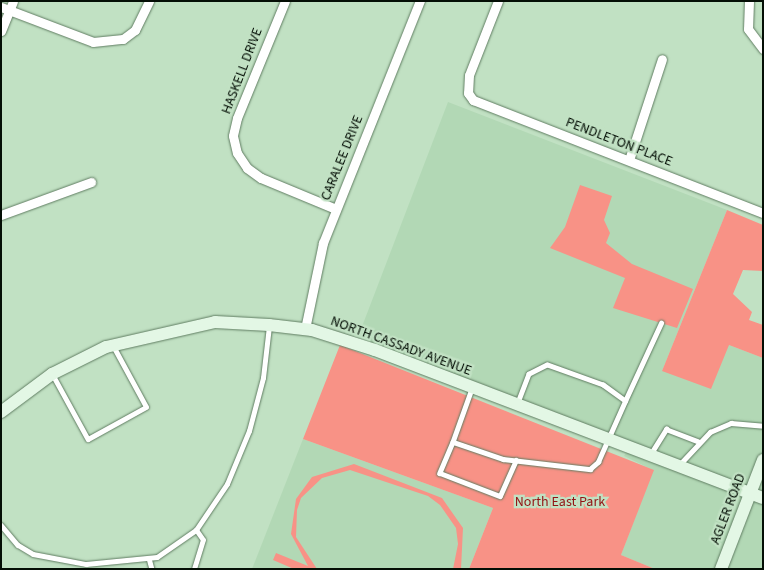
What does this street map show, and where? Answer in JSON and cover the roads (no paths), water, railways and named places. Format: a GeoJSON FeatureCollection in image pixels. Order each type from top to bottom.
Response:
{"type":"FeatureCollection","features":[{"type":"Feature","properties":{"kind":"main road","name":"NORTH CASSADY AVENUE"},"geometry":{"type":"LineString","coordinates":[[1,412],[52,374],[112,345],[215,322],[269,324],[306,329],[376,350],[678,468],[763,498]]}},
{"type":"Feature","properties":{"kind":"main road","name":"AGLER ROAD"},"geometry":{"type":"LineString","coordinates":[[721,569],[763,460]]}},
{"type":"Feature","properties":{"kind":"street"},"geometry":{"type":"LineString","coordinates":[[1,31],[8,6],[88,41],[123,39],[135,30],[149,1]]}},
{"type":"Feature","properties":{"kind":"street","name":"HASKELL DRIVE"},"geometry":{"type":"LineString","coordinates":[[284,1],[237,118],[233,136],[237,153],[247,168],[261,178],[336,209]]}},
{"type":"Feature","properties":{"kind":"street","name":"CARALEE DRIVE"},"geometry":{"type":"LineString","coordinates":[[306,329],[323,243],[420,1]]}},
{"type":"Feature","properties":{"kind":"street","name":"PENDLETON PLACE"},"geometry":{"type":"LineString","coordinates":[[498,1],[469,75],[468,93],[479,105],[629,160],[763,213]]}},
{"type":"Feature","properties":{"kind":"street"},"geometry":{"type":"LineString","coordinates":[[749,1],[748,29],[762,49]]}},
{"type":"Feature","properties":{"kind":"street"},"geometry":{"type":"LineString","coordinates":[[629,160],[662,59]]}},
{"type":"Feature","properties":{"kind":"street"},"geometry":{"type":"LineString","coordinates":[[1,215],[91,182]]}},
{"type":"Feature","properties":{"kind":"lane"},"geometry":{"type":"LineString","coordinates":[[453,442],[516,460],[590,469],[609,440],[661,323]]}},
{"type":"Feature","properties":{"kind":"lane"},"geometry":{"type":"LineString","coordinates":[[1,525],[18,545],[48,558],[86,564],[156,557],[196,530],[228,484],[249,431],[263,378],[269,324]]}},
{"type":"Feature","properties":{"kind":"lane"},"geometry":{"type":"LineString","coordinates":[[52,374],[88,439],[146,407],[112,345]]}},
{"type":"Feature","properties":{"kind":"lane"},"geometry":{"type":"LineString","coordinates":[[517,405],[529,374],[547,365],[604,385],[625,401]]}},
{"type":"Feature","properties":{"kind":"lane"},"geometry":{"type":"LineString","coordinates":[[472,388],[440,473],[500,496],[516,460]]}},
{"type":"Feature","properties":{"kind":"lane"},"geometry":{"type":"LineString","coordinates":[[678,468],[698,441],[730,423],[763,426]]}},
{"type":"Feature","properties":{"kind":"lane"},"geometry":{"type":"LineString","coordinates":[[650,456],[666,429],[698,441]]}},
{"type":"Feature","properties":{"kind":"lane"},"geometry":{"type":"LineString","coordinates":[[194,569],[203,540],[196,530]]}},
{"type":"Feature","properties":{"kind":"lane"},"geometry":{"type":"LineString","coordinates":[[149,558],[152,569]]}},
{"type":"Feature","properties":{"kind":"park label","name":"North East Park"},"geometry":{"type":"Point","coordinates":[560,502]}}]}
